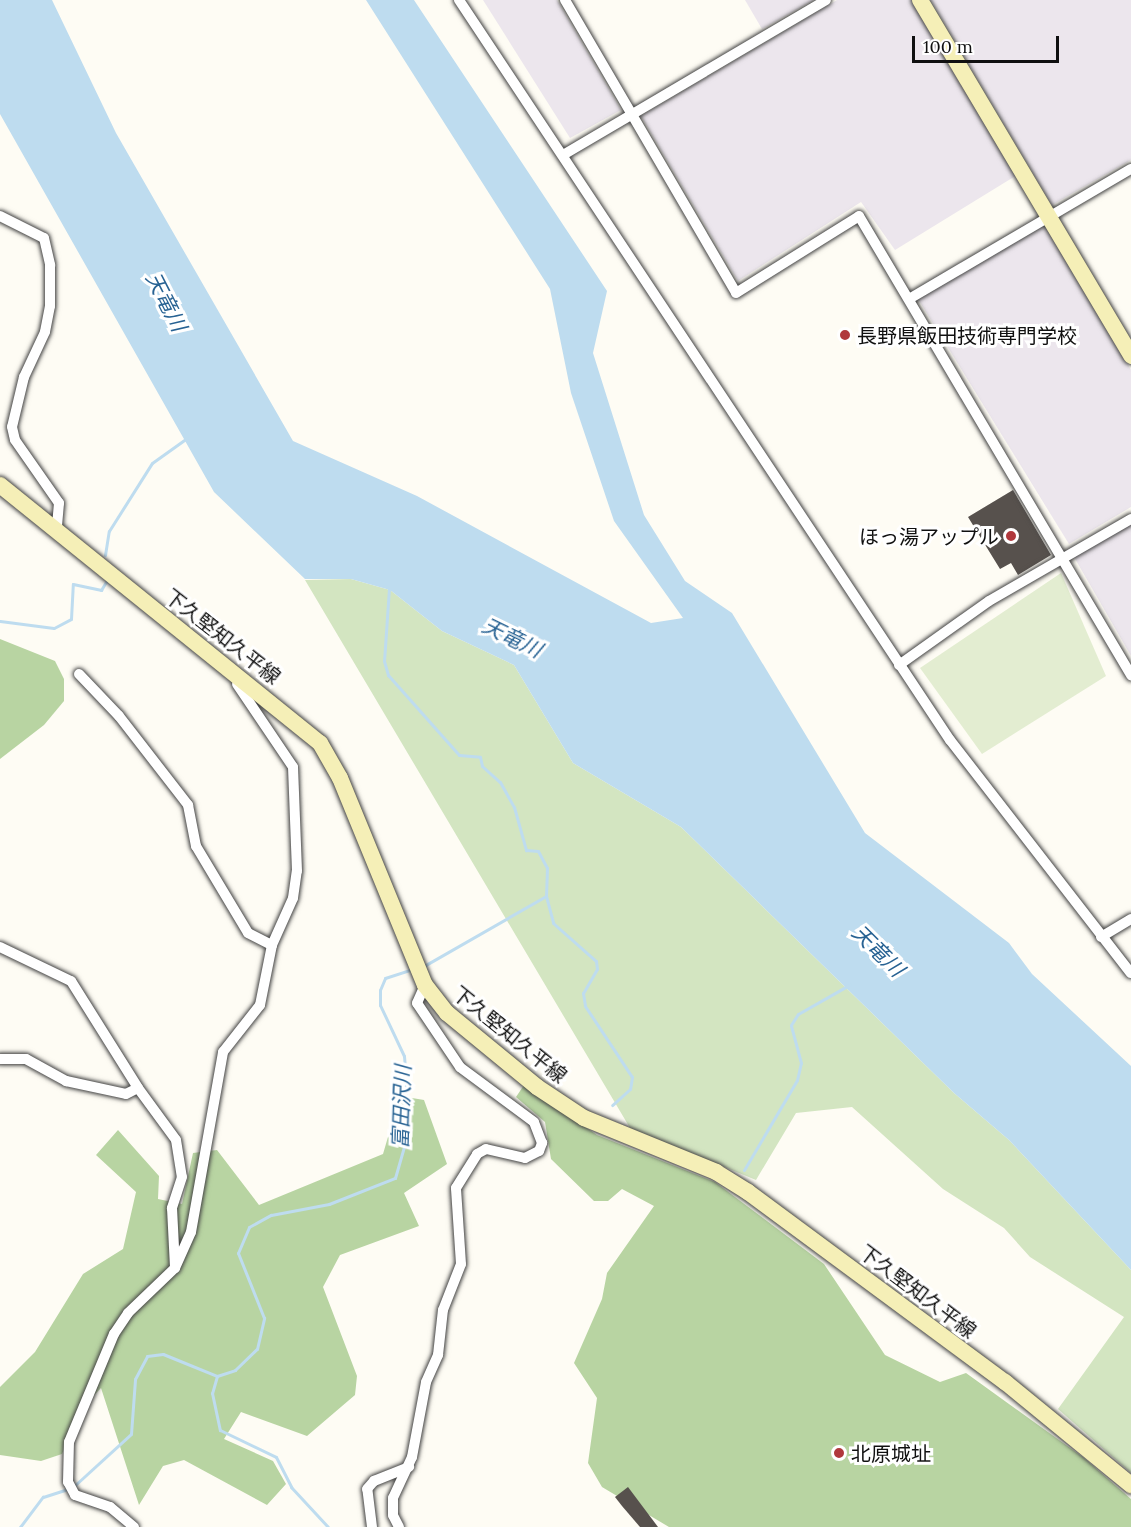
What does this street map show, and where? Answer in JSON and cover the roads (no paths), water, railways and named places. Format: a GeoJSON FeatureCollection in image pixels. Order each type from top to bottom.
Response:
{"type":"FeatureCollection","features":[{"type":"Feature","properties":{"kind":"main road"},"geometry":{"type":"LineString","coordinates":[[920,0],[1131,356]]}},
{"type":"Feature","properties":{"kind":"main road","name":"下久堅知久平線"},"geometry":{"type":"LineString","coordinates":[[0,485],[57,526],[305,728],[327,754],[420,974],[447,1013],[552,1098],[586,1119],[716,1172],[748,1192],[1005,1382],[1131,1485]]}},
{"type":"Feature","properties":{"kind":"street"},"geometry":{"type":"LineString","coordinates":[[459,0],[950,740],[1131,973]]}},
{"type":"Feature","properties":{"kind":"street"},"geometry":{"type":"LineString","coordinates":[[565,0],[736,293],[859,216],[1064,558],[1131,675]]}},
{"type":"Feature","properties":{"kind":"street"},"geometry":{"type":"LineString","coordinates":[[563,155],[826,0]]}},
{"type":"Feature","properties":{"kind":"street"},"geometry":{"type":"LineString","coordinates":[[909,299],[1131,169]]}},
{"type":"Feature","properties":{"kind":"street"},"geometry":{"type":"LineString","coordinates":[[0,216],[44,238],[50,265],[50,306],[45,332],[24,377],[12,427],[15,440],[59,503],[57,526]]}},
{"type":"Feature","properties":{"kind":"street"},"geometry":{"type":"LineString","coordinates":[[899,665],[989,601],[1131,519]]}},
{"type":"Feature","properties":{"kind":"street"},"geometry":{"type":"LineString","coordinates":[[134,1527],[110,1507],[74,1493],[68,1482],[69,1442],[114,1334],[128,1313],[175,1268],[191,1232],[224,1052],[260,1005],[272,945],[293,898],[297,871],[293,767],[218,657]]}},
{"type":"Feature","properties":{"kind":"street"},"geometry":{"type":"LineString","coordinates":[[80,674],[119,716],[188,804],[196,846],[248,933],[272,945]]}},
{"type":"Feature","properties":{"kind":"street"},"geometry":{"type":"LineString","coordinates":[[1101,937],[1131,919]]}},
{"type":"Feature","properties":{"kind":"street"},"geometry":{"type":"LineString","coordinates":[[0,947],[71,981],[138,1088],[170,1129],[181,1156],[182,1178],[172,1208],[175,1268]]}},
{"type":"Feature","properties":{"kind":"street"},"geometry":{"type":"LineString","coordinates":[[399,1527],[393,1515],[393,1498],[409,1467],[426,1382],[438,1355],[443,1310],[461,1264],[456,1188],[477,1154],[486,1149],[525,1158],[539,1151],[542,1143],[534,1122],[460,1067],[417,1003],[420,974]]}},
{"type":"Feature","properties":{"kind":"street"},"geometry":{"type":"LineString","coordinates":[[0,1059],[26,1059],[66,1081],[126,1094],[138,1088]]}},
{"type":"Feature","properties":{"kind":"street"},"geometry":{"type":"LineString","coordinates":[[372,1527],[367,1489],[374,1481],[409,1467]]}},
{"type":"Feature","properties":{"kind":"water","name":"天竜川"},"geometry":{"type":"Polygon","coordinates":[[[0,0],[52,0],[116,133],[293,441],[417,496],[651,623],[683,618],[614,521],[571,393],[550,289],[366,0],[414,0],[607,291],[593,353],[644,515],[685,581],[732,613],[865,833],[1009,943],[1032,974],[1131,1066],[1131,1270],[1009,1140],[954,1093],[681,827],[573,763],[514,665],[442,631],[390,590],[351,579],[305,579],[214,492],[0,114],[0,0]]]}},
{"type":"Feature","properties":{"kind":"waterway"},"geometry":{"type":"LineString","coordinates":[[105,555],[109,531],[152,463],[187,438]]}},
{"type":"Feature","properties":{"kind":"waterway"},"geometry":{"type":"LineString","coordinates":[[0,621],[54,628],[71,619],[73,584],[101,590],[107,580]]}},
{"type":"Feature","properties":{"kind":"waterway","name":"富田沢川"},"geometry":{"type":"LineString","coordinates":[[389,588],[384,661],[388,675],[459,755],[480,757],[482,766],[500,782],[514,807],[526,850],[538,851],[547,868],[546,896],[424,966]]}},
{"type":"Feature","properties":{"kind":"waterway"},"geometry":{"type":"LineString","coordinates":[[546,896],[553,923],[596,961],[597,969],[583,993],[585,1006],[632,1077],[630,1089],[612,1105]]}},
{"type":"Feature","properties":{"kind":"waterway","name":"富田沢川"},"geometry":{"type":"LineString","coordinates":[[74,1486],[131,1434],[135,1379],[147,1356],[163,1354],[217,1376],[235,1370],[257,1349],[264,1318],[238,1253],[249,1227],[271,1215],[329,1204],[395,1178],[405,1143],[406,1079],[404,1056],[380,1005],[380,990],[385,978],[412,969]]}},
{"type":"Feature","properties":{"kind":"waterway"},"geometry":{"type":"LineString","coordinates":[[744,1170],[797,1080],[801,1063],[791,1025],[798,1014],[849,985]]}},
{"type":"Feature","properties":{"kind":"waterway"},"geometry":{"type":"LineString","coordinates":[[217,1376],[212,1393],[220,1430],[276,1457],[291,1487],[328,1527]]}},
{"type":"Feature","properties":{"kind":"waterway","name":"富田沢川"},"geometry":{"type":"LineString","coordinates":[[20,1527],[43,1497],[68,1489]]}},
{"type":"Feature","properties":{"kind":"place","name":"長野県飯田技術専門学校"},"geometry":{"type":"Point","coordinates":[845,335]}},
{"type":"Feature","properties":{"kind":"place","name":"ほっ湯アップル"},"geometry":{"type":"Point","coordinates":[1011,536]}},
{"type":"Feature","properties":{"kind":"place","name":"北原城址"},"geometry":{"type":"Point","coordinates":[839,1453]}}]}
